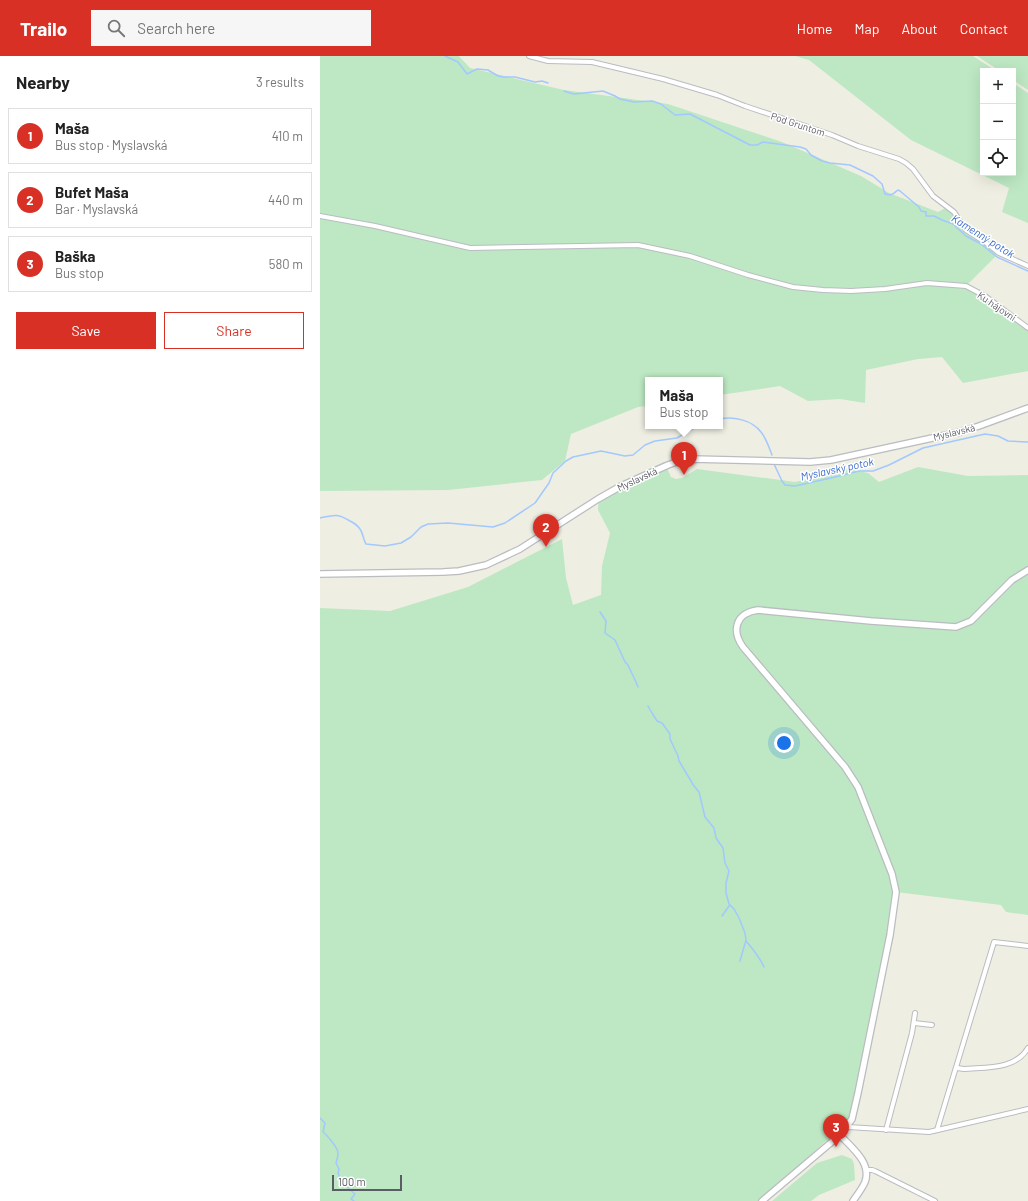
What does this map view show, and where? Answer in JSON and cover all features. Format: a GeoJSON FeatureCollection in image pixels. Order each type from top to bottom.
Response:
{"type":"FeatureCollection","features":[{"type":"Feature","properties":{"kind":"street","name":"Pod Gruntom"},"geometry":{"type":"LineString","coordinates":[[529,56],[548,61],[592,62],[663,79],[717,95],[899,160],[906,163],[913,169],[933,196],[952,209],[966,230],[999,253],[1028,266]]}},
{"type":"Feature","properties":{"kind":"street","name":"Ku hájovni"},"geometry":{"type":"LineString","coordinates":[[320,216],[375,226],[470,248],[638,245],[690,256],[748,275],[793,287],[851,291],[885,289],[927,283],[966,286],[985,296],[1028,328]]}},
{"type":"Feature","properties":{"kind":"street","name":"Myslavská"},"geometry":{"type":"LineString","coordinates":[[320,574],[443,572],[459,571],[486,565],[520,549],[598,498],[621,486],[679,461],[693,459],[810,462],[831,460],[960,432],[1028,408]]}},
{"type":"Feature","properties":{"kind":"street"},"geometry":{"type":"LineString","coordinates":[[762,1201],[840,1135],[848,1127],[852,1119],[894,914],[895,886],[892,874],[863,798],[853,778],[743,647],[737,636],[737,625],[740,618],[745,614],[758,610],[871,621],[956,627],[965,625],[971,621],[1012,580],[1028,570]]}},
{"type":"Feature","properties":{"kind":"street"},"geometry":{"type":"LineString","coordinates":[[937,1130],[994,942],[1028,946]]}},
{"type":"Feature","properties":{"kind":"street"},"geometry":{"type":"LineString","coordinates":[[886,1130],[912,1033],[915,1013]]}},
{"type":"Feature","properties":{"kind":"street"},"geometry":{"type":"LineString","coordinates":[[914,1023],[932,1025]]}},
{"type":"Feature","properties":{"kind":"street"},"geometry":{"type":"LineString","coordinates":[[957,1068],[964,1069],[1007,1065],[1018,1060],[1028,1048]]}},
{"type":"Feature","properties":{"kind":"street"},"geometry":{"type":"LineString","coordinates":[[848,1127],[929,1132],[1028,1109]]}},
{"type":"Feature","properties":{"kind":"street"},"geometry":{"type":"LineString","coordinates":[[840,1135],[862,1159],[866,1170],[865,1182],[853,1201]]}},
{"type":"Feature","properties":{"kind":"street"},"geometry":{"type":"LineString","coordinates":[[866,1170],[875,1171],[934,1201]]}},
{"type":"Feature","properties":{"kind":"green space"},"geometry":{"type":"Polygon","coordinates":[[[320,56],[459,56],[470,68],[564,90],[668,104],[782,142],[861,176],[889,193],[938,212],[949,206],[966,230],[999,253],[966,286],[985,296],[1028,328],[1028,371],[963,383],[942,357],[918,359],[866,370],[865,403],[840,399],[808,401],[780,386],[723,395],[723,377],[645,377],[645,406],[638,407],[571,434],[565,461],[542,480],[448,490],[320,491],[320,56]]]}},
{"type":"Feature","properties":{"kind":"green space"},"geometry":{"type":"Polygon","coordinates":[[[795,56],[973,56],[991,68],[980,68],[980,174],[911,140],[809,60],[795,56]]]}},
{"type":"Feature","properties":{"kind":"green space"},"geometry":{"type":"Polygon","coordinates":[[[977,56],[1028,56],[1028,90],[1016,82],[1016,68],[995,68],[977,56]]]}},
{"type":"Feature","properties":{"kind":"green space"},"geometry":{"type":"Polygon","coordinates":[[[1016,85],[1028,93],[1028,223],[1002,212],[1009,188],[984,176],[1016,176],[1016,85]]]}},
{"type":"Feature","properties":{"kind":"green space"},"geometry":{"type":"Polygon","coordinates":[[[664,462],[671,477],[676,479],[682,478],[697,469],[795,482],[849,469],[868,473],[879,482],[918,467],[968,476],[1028,475],[1028,915],[1006,912],[1001,905],[896,892],[852,1119],[840,1135],[826,1141],[788,1180],[762,1201],[320,1201],[320,608],[390,611],[468,587],[562,539],[566,578],[573,605],[601,595],[602,566],[610,533],[598,510],[599,495],[611,487],[664,462]]]}},
{"type":"Feature","properties":{"kind":"green space"},"geometry":{"type":"Polygon","coordinates":[[[687,462],[697,463],[688,467],[678,466],[678,464],[687,462]]]}},
{"type":"Feature","properties":{"kind":"green space"},"geometry":{"type":"Polygon","coordinates":[[[842,1155],[852,1159],[854,1164],[855,1180],[819,1195],[811,1201],[772,1201],[817,1163],[842,1155]]]}},
{"type":"Feature","properties":{"kind":"waterway","name":"Kamenný potok"},"geometry":{"type":"LineString","coordinates":[[445,56],[458,62],[467,74],[477,69],[488,70],[498,76],[515,77],[535,82],[542,81],[548,83]]}},
{"type":"Feature","properties":{"kind":"waterway","name":"Kamenný potok"},"geometry":{"type":"LineString","coordinates":[[564,91],[574,94],[603,91],[620,99],[634,102],[652,101],[661,104],[675,115],[690,114],[750,145],[757,145],[763,142],[800,147],[806,149],[811,155],[822,161],[850,165],[873,176],[882,184],[885,194],[891,195],[898,190],[900,191],[919,207],[921,211],[926,212],[926,216],[934,216],[953,224],[966,236],[981,244],[997,257],[1028,271]]}},
{"type":"Feature","properties":{"kind":"waterway","name":"Myslavský potok"},"geometry":{"type":"LineString","coordinates":[[723,418],[742,420],[753,424],[763,434],[772,455]]}},
{"type":"Feature","properties":{"kind":"waterway","name":"Myslavský potok"},"geometry":{"type":"LineString","coordinates":[[320,518],[332,516],[342,517],[359,528],[366,544],[385,546],[401,543],[411,537],[421,527],[428,524],[448,523],[493,527],[505,523],[535,503],[549,483],[553,473],[566,461],[573,457],[601,451],[625,456],[633,455],[645,445],[655,441],[677,438],[692,429]]}},
{"type":"Feature","properties":{"kind":"waterway","name":"Myslavský potok"},"geometry":{"type":"LineString","coordinates":[[774,464],[785,485],[795,486],[859,471],[873,471],[889,465],[923,448],[985,434],[998,436],[1008,441],[1028,442]]}},
{"type":"Feature","properties":{"kind":"waterway"},"geometry":{"type":"LineString","coordinates":[[600,612],[606,621],[605,633],[615,640],[638,687]]}},
{"type":"Feature","properties":{"kind":"waterway"},"geometry":{"type":"LineString","coordinates":[[648,706],[657,721],[662,723],[670,734],[670,739],[679,761],[699,792],[705,817],[714,828],[716,838],[723,848],[725,863],[729,871],[726,883],[726,893],[729,904],[739,918],[745,933],[746,940],[740,961]]}},
{"type":"Feature","properties":{"kind":"waterway"},"geometry":{"type":"LineString","coordinates":[[722,916],[729,906]]}},
{"type":"Feature","properties":{"kind":"waterway"},"geometry":{"type":"LineString","coordinates":[[746,941],[764,967]]}},
{"type":"Feature","properties":{"kind":"waterway"},"geometry":{"type":"LineString","coordinates":[[320,1118],[325,1123],[323,1132],[338,1151],[336,1163],[339,1169],[338,1173],[341,1181],[344,1181],[348,1188],[355,1194],[351,1199],[354,1201]]}},
{"type":"Feature","properties":{"kind":"place","name":"Maša"},"geometry":{"type":"Point","coordinates":[684,475]}},
{"type":"Feature","properties":{"kind":"place","name":"Bufet Maša"},"geometry":{"type":"Point","coordinates":[546,547]}},
{"type":"Feature","properties":{"kind":"place","name":"Baška"},"geometry":{"type":"Point","coordinates":[836,1147]}}]}
